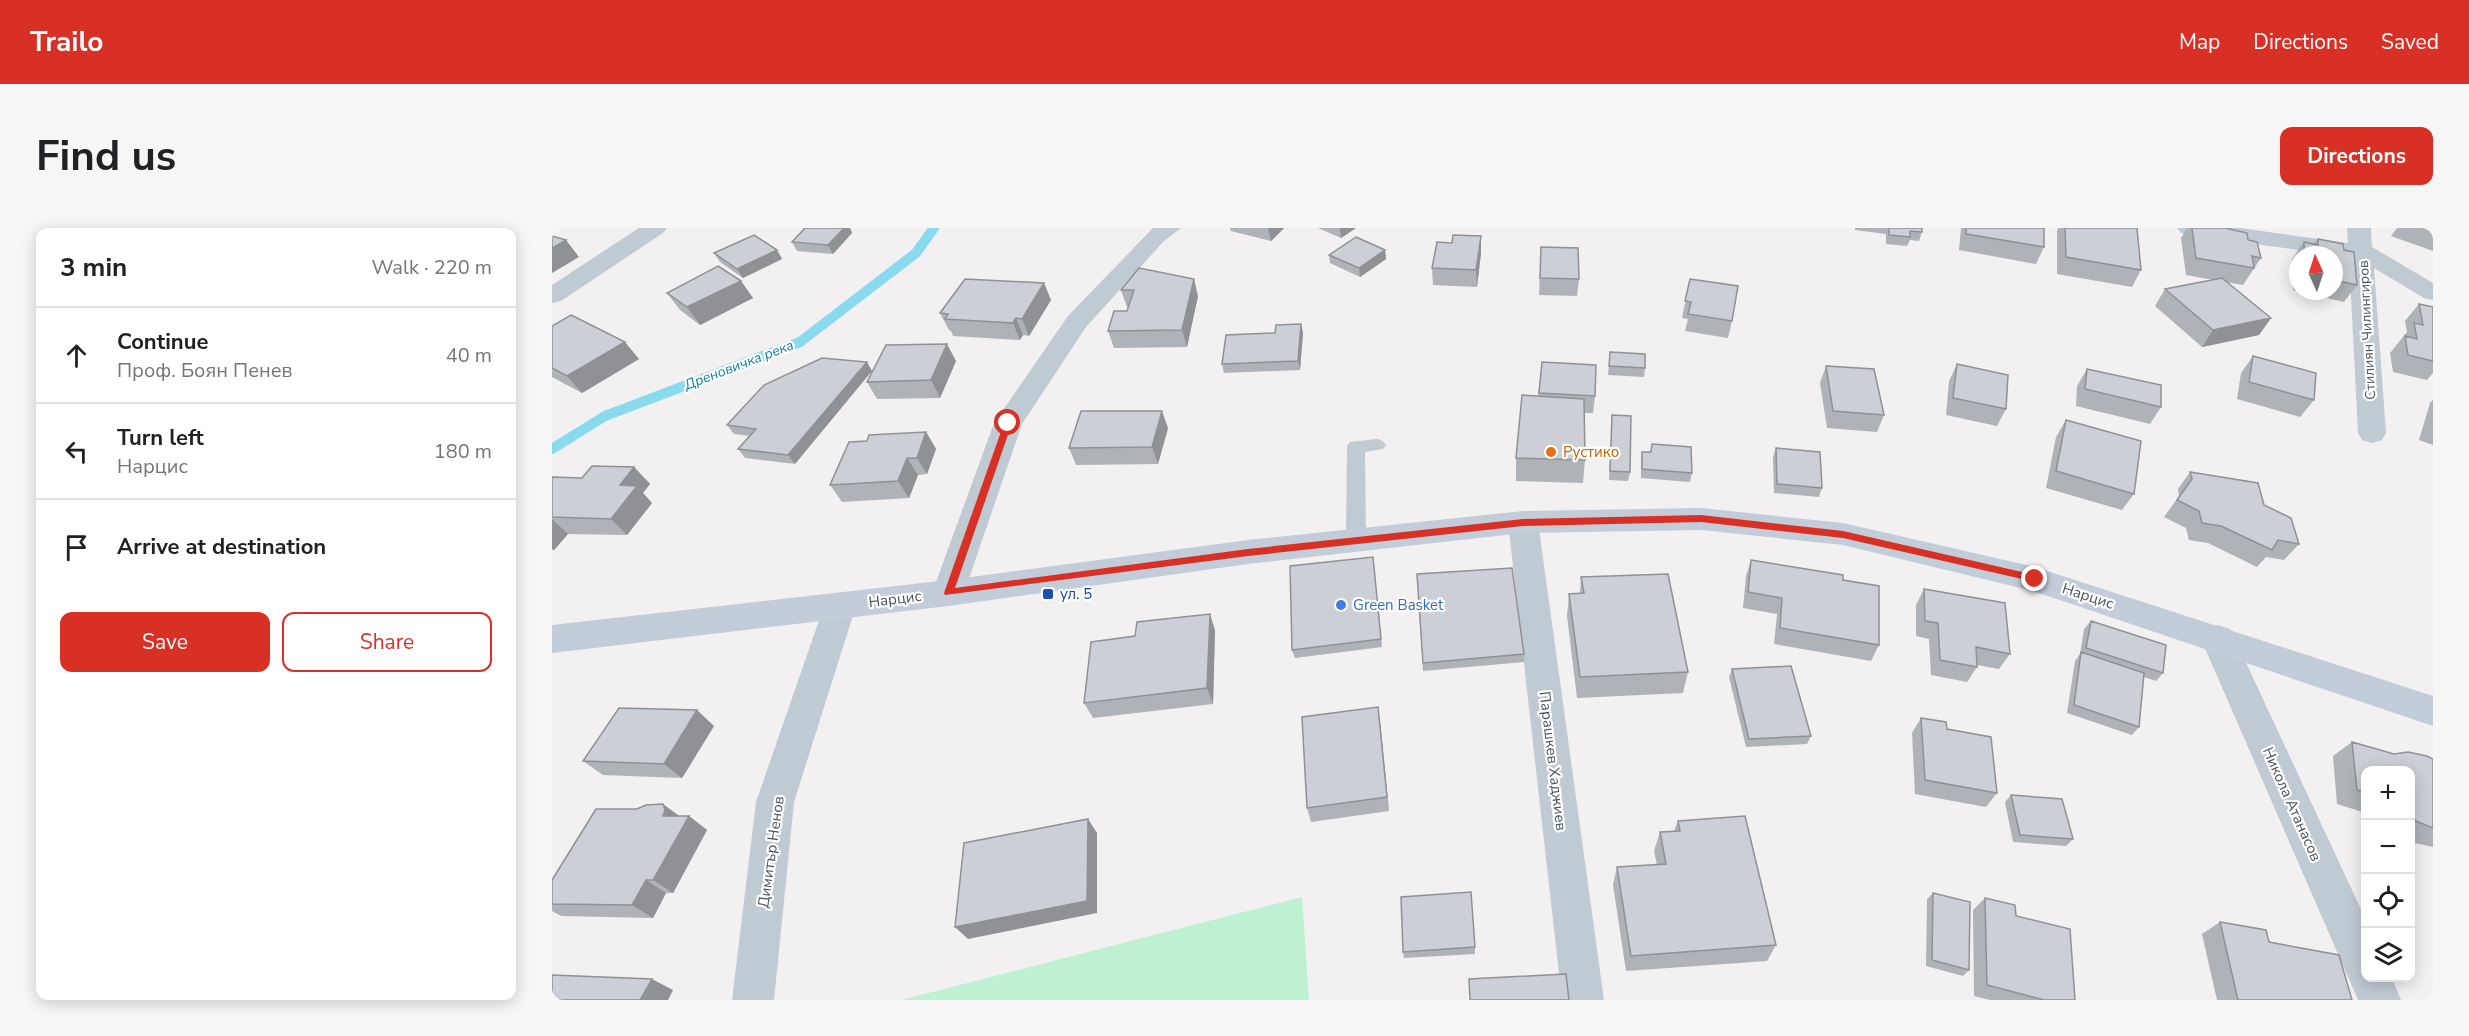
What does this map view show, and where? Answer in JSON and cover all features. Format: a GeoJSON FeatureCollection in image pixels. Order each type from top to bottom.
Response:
{"type":"FeatureCollection","features":[{"type":"Feature","properties":{"kind":"main road","name":"Нарцис"},"geometry":{"type":"LineString","coordinates":[[552,639],[948,593],[1356,540],[1523,522],[1701,519],[1843,534],[2035,579],[2433,711]]}},
{"type":"Feature","properties":{"kind":"street"},"geometry":{"type":"LineString","coordinates":[[552,296],[655,228]]}},
{"type":"Feature","properties":{"kind":"street"},"geometry":{"type":"LineString","coordinates":[[948,593],[1008,423],[1077,322],[1155,237],[1170,228]]}},
{"type":"Feature","properties":{"kind":"street"},"geometry":{"type":"LineString","coordinates":[[2189,228],[2361,240],[2433,293]]}},
{"type":"Feature","properties":{"kind":"street","name":"Стилиян Чилингиров"},"geometry":{"type":"LineString","coordinates":[[2361,240],[2372,433]]}},
{"type":"Feature","properties":{"kind":"street","name":"Парашкев Хаджиев"},"geometry":{"type":"LineString","coordinates":[[1523,522],[1582,1000]]}},
{"type":"Feature","properties":{"kind":"street","name":"Димитър Ненов"},"geometry":{"type":"LineString","coordinates":[[753,1000],[775,802],[840,606]]}},
{"type":"Feature","properties":{"kind":"street","name":"Никола Атанасов"},"geometry":{"type":"LineString","coordinates":[[2218,639],[2361,957]]}},
{"type":"Feature","properties":{"kind":"street"},"geometry":{"type":"LineString","coordinates":[[2372,982],[2380,1000]]}},
{"type":"Feature","properties":{"kind":"lane"},"geometry":{"type":"LineString","coordinates":[[1356,540],[1356,446],[1377,445]]}},
{"type":"Feature","properties":{"kind":"green space"},"geometry":{"type":"Polygon","coordinates":[[[1302,897],[1309,1000],[901,1000],[1302,897]]]}},
{"type":"Feature","properties":{"kind":"building"},"geometry":{"type":"Polygon","coordinates":[[[805,228],[844,228],[828,245],[792,242],[805,228]]]}},
{"type":"Feature","properties":{"kind":"building"},"geometry":{"type":"Polygon","coordinates":[[[1889,228],[1922,228],[1922,232],[1910,231],[1910,237],[1889,235],[1889,228]]]}},
{"type":"Feature","properties":{"kind":"building"},"geometry":{"type":"Polygon","coordinates":[[[1966,228],[2044,228],[2044,247],[1966,234],[1966,228]]]}},
{"type":"Feature","properties":{"kind":"building"},"geometry":{"type":"Polygon","coordinates":[[[2065,228],[2137,228],[2141,270],[2066,257],[2065,228]]]}},
{"type":"Feature","properties":{"kind":"building"},"geometry":{"type":"Polygon","coordinates":[[[2192,228],[2225,228],[2247,233],[2248,240],[2257,242],[2261,258],[2252,256],[2254,268],[2196,258],[2192,228]]]}},
{"type":"Feature","properties":{"kind":"building"},"geometry":{"type":"Polygon","coordinates":[[[754,235],[777,250],[737,269],[714,253],[754,235]]]}},
{"type":"Feature","properties":{"kind":"building"},"geometry":{"type":"Polygon","coordinates":[[[1453,235],[1481,236],[1476,270],[1432,268],[1437,242],[1452,243],[1453,235]]]}},
{"type":"Feature","properties":{"kind":"building"},"geometry":{"type":"Polygon","coordinates":[[[552,236],[566,240],[552,248],[552,236]]]}},
{"type":"Feature","properties":{"kind":"building"},"geometry":{"type":"Polygon","coordinates":[[[1356,237],[1385,250],[1359,268],[1329,255],[1356,237]]]}},
{"type":"Feature","properties":{"kind":"building"},"geometry":{"type":"Polygon","coordinates":[[[2318,239],[2343,244],[2344,250],[2354,252],[2357,285],[2343,282],[2343,246],[2304,246],[2304,242],[2318,245],[2318,239]]]}},
{"type":"Feature","properties":{"kind":"building"},"geometry":{"type":"Polygon","coordinates":[[[1541,247],[1578,248],[1579,279],[1540,278],[1541,247]]]}},
{"type":"Feature","properties":{"kind":"building"},"geometry":{"type":"Polygon","coordinates":[[[718,266],[741,281],[687,307],[667,293],[718,266]]]}},
{"type":"Feature","properties":{"kind":"building"},"geometry":{"type":"Polygon","coordinates":[[[1139,268],[1194,279],[1182,330],[1108,331],[1114,311],[1127,311],[1134,290],[1121,290],[1139,268]]]}},
{"type":"Feature","properties":{"kind":"building"},"geometry":{"type":"Polygon","coordinates":[[[2222,278],[2271,318],[2213,330],[2165,289],[2222,278]]]}},
{"type":"Feature","properties":{"kind":"building"},"geometry":{"type":"Polygon","coordinates":[[[965,279],[1044,283],[1022,319],[1016,318],[1013,323],[945,319],[948,314],[940,313],[965,279]]]}},
{"type":"Feature","properties":{"kind":"building"},"geometry":{"type":"Polygon","coordinates":[[[1690,279],[1738,286],[1732,321],[1688,314],[1691,302],[1685,301],[1690,279]]]}},
{"type":"Feature","properties":{"kind":"building"},"geometry":{"type":"Polygon","coordinates":[[[2419,304],[2433,307],[2433,361],[2408,355],[2405,336],[2417,339],[2414,323],[2423,325],[2419,304]]]}},
{"type":"Feature","properties":{"kind":"building"},"geometry":{"type":"Polygon","coordinates":[[[571,315],[625,342],[567,376],[552,368],[552,326],[571,315]]]}},
{"type":"Feature","properties":{"kind":"building"},"geometry":{"type":"Polygon","coordinates":[[[1301,324],[1298,361],[1222,364],[1226,335],[1275,333],[1276,325],[1301,324]]]}},
{"type":"Feature","properties":{"kind":"building"},"geometry":{"type":"Polygon","coordinates":[[[947,344],[931,380],[867,382],[886,345],[947,344]]]}},
{"type":"Feature","properties":{"kind":"building"},"geometry":{"type":"Polygon","coordinates":[[[1610,352],[1645,354],[1645,368],[1609,366],[1610,352]]]}},
{"type":"Feature","properties":{"kind":"building"},"geometry":{"type":"Polygon","coordinates":[[[2253,356],[2316,373],[2314,400],[2249,382],[2253,356]]]}},
{"type":"Feature","properties":{"kind":"building"},"geometry":{"type":"Polygon","coordinates":[[[822,358],[867,362],[788,455],[738,449],[756,429],[727,425],[764,385],[822,358]]]}},
{"type":"Feature","properties":{"kind":"building"},"geometry":{"type":"Polygon","coordinates":[[[1542,362],[1596,365],[1595,396],[1539,393],[1542,362]]]}},
{"type":"Feature","properties":{"kind":"building"},"geometry":{"type":"Polygon","coordinates":[[[1957,364],[2008,375],[2006,409],[1953,398],[1957,364]]]}},
{"type":"Feature","properties":{"kind":"building"},"geometry":{"type":"Polygon","coordinates":[[[1826,366],[1874,369],[1884,415],[1833,411],[1826,366]]]}},
{"type":"Feature","properties":{"kind":"building"},"geometry":{"type":"Polygon","coordinates":[[[2087,369],[2161,385],[2161,407],[2085,389],[2087,369]]]}},
{"type":"Feature","properties":{"kind":"building"},"geometry":{"type":"Polygon","coordinates":[[[1522,395],[1584,399],[1585,460],[1516,458],[1522,395]]]}},
{"type":"Feature","properties":{"kind":"building"},"geometry":{"type":"Polygon","coordinates":[[[1081,411],[1162,411],[1152,447],[1069,448],[1081,411]]]}},
{"type":"Feature","properties":{"kind":"building"},"geometry":{"type":"Polygon","coordinates":[[[1612,415],[1631,416],[1630,472],[1610,471],[1612,415]]]}},
{"type":"Feature","properties":{"kind":"building"},"geometry":{"type":"Polygon","coordinates":[[[2066,420],[2141,441],[2134,494],[2056,471],[2066,420]]]}},
{"type":"Feature","properties":{"kind":"building"},"geometry":{"type":"Polygon","coordinates":[[[926,432],[917,458],[907,458],[898,481],[830,485],[849,442],[867,441],[869,435],[926,432]]]}},
{"type":"Feature","properties":{"kind":"building"},"geometry":{"type":"Polygon","coordinates":[[[1652,444],[1691,447],[1692,473],[1642,469],[1642,452],[1651,452],[1652,444]]]}},
{"type":"Feature","properties":{"kind":"building"},"geometry":{"type":"Polygon","coordinates":[[[1776,448],[1820,452],[1822,488],[1777,484],[1776,448]]]}},
{"type":"Feature","properties":{"kind":"building"},"geometry":{"type":"Polygon","coordinates":[[[592,466],[634,467],[620,485],[637,486],[611,519],[552,517],[552,477],[582,478],[592,466]]]}},
{"type":"Feature","properties":{"kind":"building"},"geometry":{"type":"Polygon","coordinates":[[[2190,472],[2258,483],[2264,505],[2291,518],[2299,544],[2278,540],[2272,550],[2221,526],[2202,523],[2199,511],[2177,500],[2192,479],[2190,472]]]}},
{"type":"Feature","properties":{"kind":"building"},"geometry":{"type":"Polygon","coordinates":[[[1373,557],[1381,639],[1292,650],[1290,566],[1373,557]]]}},
{"type":"Feature","properties":{"kind":"building"},"geometry":{"type":"Polygon","coordinates":[[[1751,560],[1843,575],[1843,580],[1879,586],[1879,645],[1780,628],[1782,598],[1748,592],[1751,560]]]}},
{"type":"Feature","properties":{"kind":"building"},"geometry":{"type":"Polygon","coordinates":[[[1512,568],[1524,654],[1423,663],[1417,574],[1512,568]]]}},
{"type":"Feature","properties":{"kind":"building"},"geometry":{"type":"Polygon","coordinates":[[[1668,574],[1688,672],[1580,677],[1569,594],[1584,593],[1581,577],[1668,574]]]}},
{"type":"Feature","properties":{"kind":"building"},"geometry":{"type":"Polygon","coordinates":[[[1924,589],[2005,603],[2010,654],[1976,647],[1977,667],[1940,660],[1938,623],[1925,621],[1924,589]]]}},
{"type":"Feature","properties":{"kind":"building"},"geometry":{"type":"Polygon","coordinates":[[[1210,614],[1207,688],[1084,703],[1091,642],[1135,636],[1137,622],[1210,614]]]}},
{"type":"Feature","properties":{"kind":"building"},"geometry":{"type":"Polygon","coordinates":[[[2091,621],[2166,645],[2163,673],[2086,648],[2091,621]]]}},
{"type":"Feature","properties":{"kind":"building"},"geometry":{"type":"Polygon","coordinates":[[[2081,652],[2144,673],[2139,727],[2074,705],[2081,652]]]}},
{"type":"Feature","properties":{"kind":"building"},"geometry":{"type":"Polygon","coordinates":[[[1791,666],[1811,736],[1749,739],[1732,669],[1791,666]]]}},
{"type":"Feature","properties":{"kind":"building"},"geometry":{"type":"Polygon","coordinates":[[[1378,707],[1387,797],[1307,808],[1302,717],[1378,707]]]}},
{"type":"Feature","properties":{"kind":"building"},"geometry":{"type":"Polygon","coordinates":[[[619,708],[697,710],[664,764],[583,761],[619,708]]]}},
{"type":"Feature","properties":{"kind":"building"},"geometry":{"type":"Polygon","coordinates":[[[1921,718],[1946,722],[1947,729],[1991,737],[1997,793],[1925,780],[1921,718]]]}},
{"type":"Feature","properties":{"kind":"building"},"geometry":{"type":"Polygon","coordinates":[[[2352,742],[2394,754],[2408,752],[2433,759],[2433,828],[2415,820],[2415,766],[2361,766],[2361,791],[2357,790],[2352,742]]]}},
{"type":"Feature","properties":{"kind":"building"},"geometry":{"type":"Polygon","coordinates":[[[2011,795],[2062,799],[2073,839],[2020,835],[2011,795]]]}},
{"type":"Feature","properties":{"kind":"building"},"geometry":{"type":"Polygon","coordinates":[[[663,804],[665,810],[663,816],[689,816],[653,880],[646,880],[632,905],[552,904],[552,880],[596,809],[637,809],[646,805],[663,804]]]}},
{"type":"Feature","properties":{"kind":"building"},"geometry":{"type":"Polygon","coordinates":[[[1745,816],[1776,945],[1631,956],[1617,867],[1666,864],[1660,832],[1680,831],[1678,821],[1745,816]]]}},
{"type":"Feature","properties":{"kind":"building"},"geometry":{"type":"Polygon","coordinates":[[[1088,819],[1087,901],[955,927],[964,843],[1088,819]]]}},
{"type":"Feature","properties":{"kind":"building"},"geometry":{"type":"Polygon","coordinates":[[[1471,892],[1475,947],[1403,952],[1401,897],[1471,892]]]}},
{"type":"Feature","properties":{"kind":"building"},"geometry":{"type":"Polygon","coordinates":[[[1933,893],[1970,902],[1969,970],[1932,960],[1933,893]]]}},
{"type":"Feature","properties":{"kind":"building"},"geometry":{"type":"Polygon","coordinates":[[[1985,898],[2015,905],[2016,916],[2070,929],[2075,1000],[2044,1000],[1987,985],[1985,898]]]}},
{"type":"Feature","properties":{"kind":"building"},"geometry":{"type":"Polygon","coordinates":[[[2220,922],[2266,930],[2269,942],[2339,955],[2352,1000],[2238,1000],[2220,922]]]}},
{"type":"Feature","properties":{"kind":"building"},"geometry":{"type":"Polygon","coordinates":[[[1566,974],[1569,1000],[1470,1000],[1469,979],[1566,974]]]}},
{"type":"Feature","properties":{"kind":"building"},"geometry":{"type":"Polygon","coordinates":[[[552,975],[652,979],[640,1000],[552,1000],[552,975]]]}},
{"type":"Feature","properties":{"kind":"waterway","name":"Дреновичка река"},"geometry":{"type":"LineString","coordinates":[[552,449],[605,416],[800,342],[916,253],[934,228]]}},
{"type":"Feature","properties":{"kind":"place","name":"Рустико"},"geometry":{"type":"Point","coordinates":[1551,452]}},
{"type":"Feature","properties":{"kind":"place","name":"ул. 5"},"geometry":{"type":"Point","coordinates":[1048,594]}},
{"type":"Feature","properties":{"kind":"place","name":"Green Basket"},"geometry":{"type":"Point","coordinates":[1341,605]}},
{"type":"Feature","properties":{"kind":"route"},"geometry":{"type":"LineString","coordinates":[[1008,423],[948,593],[1248,552],[1523,522],[1701,519],[1843,534],[2035,579]]}}]}
